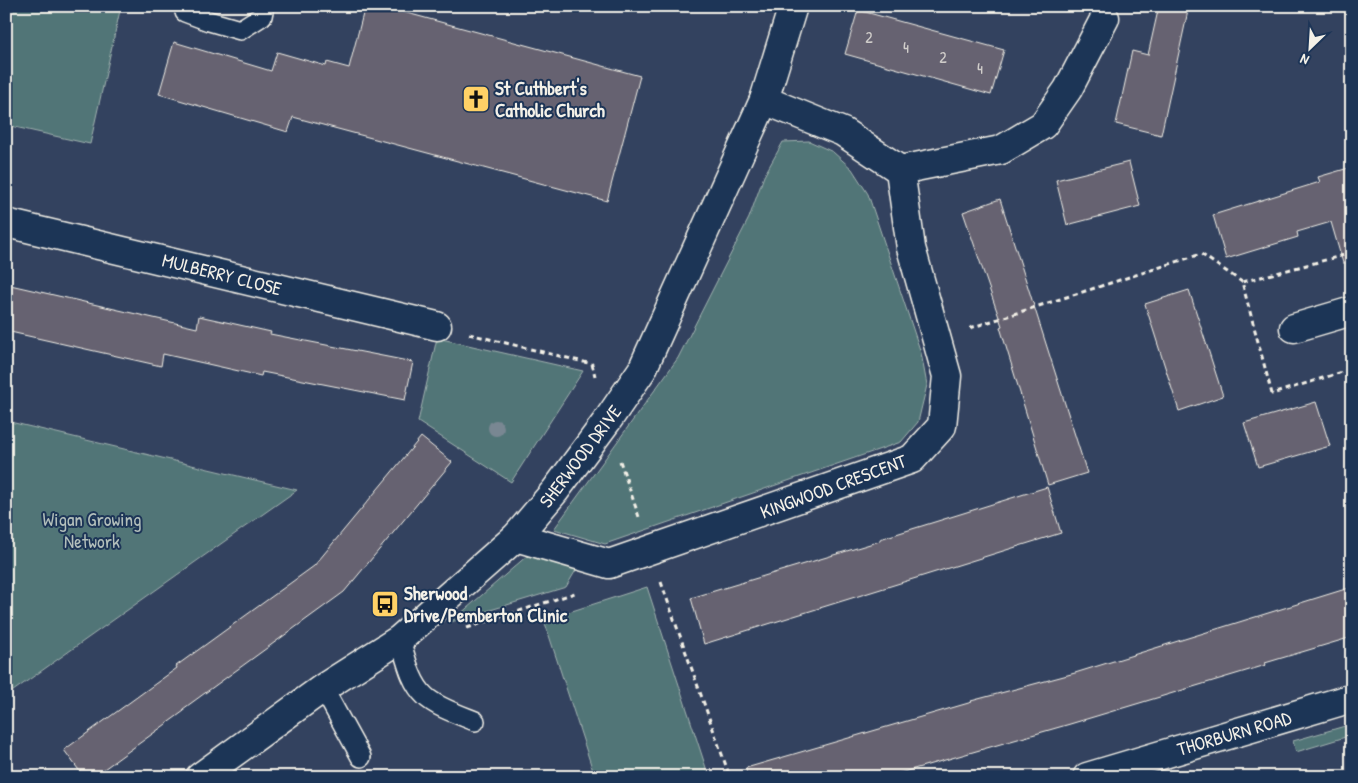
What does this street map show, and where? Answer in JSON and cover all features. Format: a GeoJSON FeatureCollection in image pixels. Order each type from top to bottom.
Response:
{"type":"FeatureCollection","features":[{"type":"Feature","properties":{"kind":"street","name":"SHERWOOD DRIVE"},"geometry":{"type":"LineString","coordinates":[[200,777],[323,688],[400,639],[516,537],[555,491],[642,370],[764,100],[793,6]]}},
{"type":"Feature","properties":{"kind":"street"},"geometry":{"type":"LineString","coordinates":[[764,100],[843,132],[900,170],[1001,150],[1044,125],[1068,89],[1105,18]]}},
{"type":"Feature","properties":{"kind":"street","name":"KINGWOOD CRESCENT"},"geometry":{"type":"LineString","coordinates":[[609,564],[912,459],[942,426],[947,376],[911,248],[900,170]]}},
{"type":"Feature","properties":{"kind":"street","name":"MULBERRY CLOSE"},"geometry":{"type":"LineString","coordinates":[[6,223],[437,326]]}},
{"type":"Feature","properties":{"kind":"street"},"geometry":{"type":"LineString","coordinates":[[1294,328],[1352,312]]}},
{"type":"Feature","properties":{"kind":"street"},"geometry":{"type":"LineString","coordinates":[[516,537],[609,564]]}},
{"type":"Feature","properties":{"kind":"street","name":"THORBURN ROAD"},"geometry":{"type":"LineString","coordinates":[[1086,777],[1130,770],[1352,698]]}},
{"type":"Feature","properties":{"kind":"lane"},"geometry":{"type":"LineString","coordinates":[[184,6],[185,12],[240,30],[262,16],[264,6]]}},
{"type":"Feature","properties":{"kind":"lane"},"geometry":{"type":"LineString","coordinates":[[400,639],[415,683],[426,697],[447,709],[475,721]]}},
{"type":"Feature","properties":{"kind":"lane"},"geometry":{"type":"LineString","coordinates":[[323,688],[361,757]]}},
{"type":"Feature","properties":{"kind":"path"},"geometry":{"type":"LineString","coordinates":[[936,339],[1201,254],[1242,282]]}},
{"type":"Feature","properties":{"kind":"path"},"geometry":{"type":"LineString","coordinates":[[437,326],[592,364],[607,421],[649,550],[730,777]]}},
{"type":"Feature","properties":{"kind":"path"},"geometry":{"type":"LineString","coordinates":[[463,630],[590,588],[609,564]]}},
{"type":"Feature","properties":{"kind":"green space"},"geometry":{"type":"Polygon","coordinates":[[[6,6],[121,6],[90,144],[6,125],[6,6]]]}},
{"type":"Feature","properties":{"kind":"green space"},"geometry":{"type":"Polygon","coordinates":[[[809,141],[833,152],[852,169],[868,194],[921,353],[927,385],[918,422],[901,442],[605,544],[554,529],[678,358],[749,218],[764,176],[783,142],[809,141]]]}},
{"type":"Feature","properties":{"kind":"green space"},"geometry":{"type":"Polygon","coordinates":[[[437,338],[583,371],[511,482],[418,422],[437,338]]]}},
{"type":"Feature","properties":{"kind":"green space","name":"Wigan Growing Network"},"geometry":{"type":"Polygon","coordinates":[[[6,421],[297,490],[6,696],[6,421]]]}},
{"type":"Feature","properties":{"kind":"green space"},"geometry":{"type":"Polygon","coordinates":[[[536,548],[576,570],[566,587],[451,622],[536,548]]]}},
{"type":"Feature","properties":{"kind":"green space"},"geometry":{"type":"Polygon","coordinates":[[[647,587],[709,777],[595,777],[544,620],[647,587]]]}},
{"type":"Feature","properties":{"kind":"green space"},"geometry":{"type":"Polygon","coordinates":[[[1352,724],[1352,735],[1296,752],[1293,741],[1352,724]]]}},
{"type":"Feature","properties":{"kind":"building","name":"St Cuthbert's Catholic Church"},"geometry":{"type":"Polygon","coordinates":[[[365,6],[381,6],[640,76],[607,201],[293,117],[288,132],[159,94],[174,42],[271,71],[277,52],[326,66],[327,62],[349,68],[365,6]]]}},
{"type":"Feature","properties":{"kind":"building"},"geometry":{"type":"Polygon","coordinates":[[[1159,6],[1189,6],[1161,135],[1116,124],[1132,51],[1148,55],[1159,6]]]}},
{"type":"Feature","properties":{"kind":"building"},"geometry":{"type":"Polygon","coordinates":[[[858,10],[1004,50],[991,95],[845,54],[858,10]]]}},
{"type":"Feature","properties":{"kind":"building"},"geometry":{"type":"Polygon","coordinates":[[[1129,162],[1140,206],[1067,225],[1056,180],[1129,162]]]}},
{"type":"Feature","properties":{"kind":"building"},"geometry":{"type":"Polygon","coordinates":[[[1352,167],[1352,262],[1343,263],[1331,222],[1297,232],[1298,237],[1226,259],[1213,215],[1320,182],[1318,177],[1352,167]]]}},
{"type":"Feature","properties":{"kind":"building"},"geometry":{"type":"Polygon","coordinates":[[[1000,199],[1087,473],[1048,485],[1000,327],[1002,326],[963,212],[1000,199]]]}},
{"type":"Feature","properties":{"kind":"building"},"geometry":{"type":"Polygon","coordinates":[[[6,284],[197,328],[199,316],[271,332],[270,334],[413,362],[405,400],[262,372],[261,376],[163,354],[161,366],[6,331],[6,284]]]}},
{"type":"Feature","properties":{"kind":"building"},"geometry":{"type":"Polygon","coordinates":[[[1189,290],[1223,396],[1179,411],[1145,304],[1189,290]]]}},
{"type":"Feature","properties":{"kind":"building"},"geometry":{"type":"Polygon","coordinates":[[[1316,402],[1330,446],[1258,467],[1244,423],[1316,402]]]}},
{"type":"Feature","properties":{"kind":"building"},"geometry":{"type":"Polygon","coordinates":[[[421,437],[452,462],[344,592],[93,777],[84,777],[64,750],[314,566],[421,437]]]}},
{"type":"Feature","properties":{"kind":"building"},"geometry":{"type":"Polygon","coordinates":[[[1047,487],[1061,533],[704,644],[691,598],[880,541],[880,539],[1047,487]]]}},
{"type":"Feature","properties":{"kind":"building"},"geometry":{"type":"Polygon","coordinates":[[[1352,587],[1352,637],[1265,663],[1266,665],[886,777],[747,777],[746,768],[971,701],[1075,673],[1352,587]]]}},
{"type":"Feature","properties":{"kind":"place","name":"St Cuthbert's Catholic Church"},"geometry":{"type":"Point","coordinates":[476,99]}},
{"type":"Feature","properties":{"kind":"place","name":"Sherwood Drive/Pemberton Clinic"},"geometry":{"type":"Point","coordinates":[385,604]}}]}
